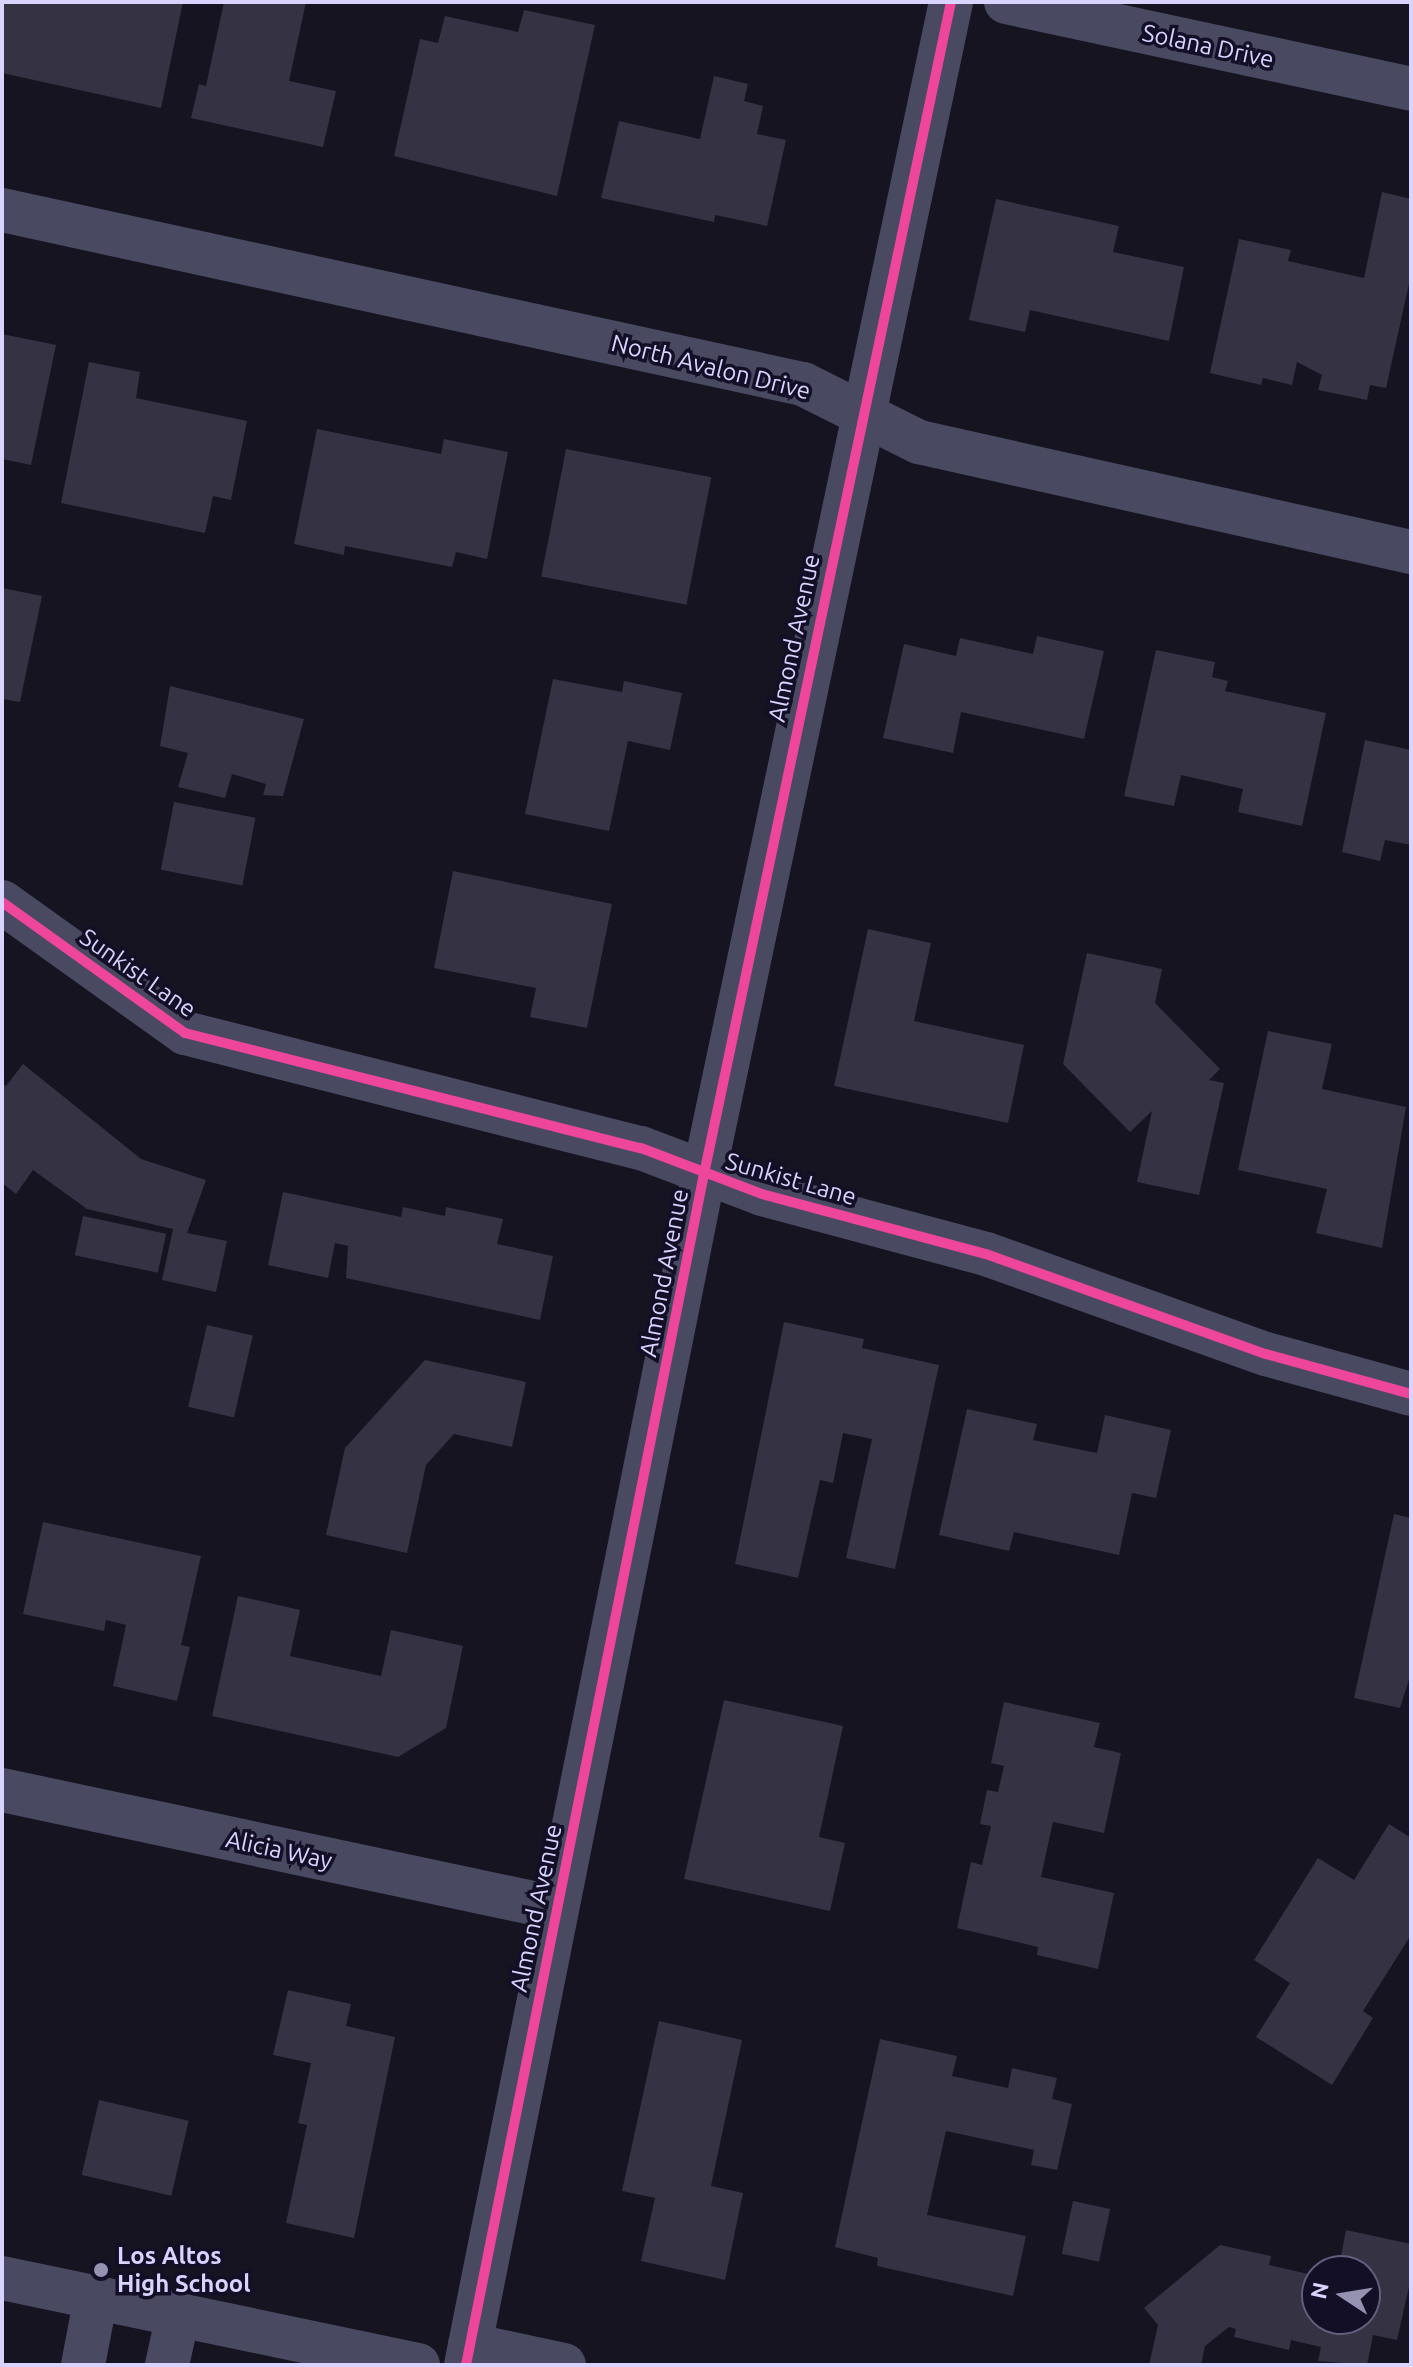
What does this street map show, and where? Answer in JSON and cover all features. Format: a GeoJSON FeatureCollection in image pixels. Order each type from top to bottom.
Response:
{"type":"FeatureCollection","features":[{"type":"Feature","properties":{"kind":"street","name":"Almond Avenue"},"geometry":{"type":"LineString","coordinates":[[468,2355],[556,1908],[616,1631],[704,1174],[860,414],[951,2]]}},
{"type":"Feature","properties":{"kind":"street","name":"Solana Drive"},"geometry":{"type":"LineString","coordinates":[[1006,2],[1411,89]]}},
{"type":"Feature","properties":{"kind":"street","name":"North Avalon Drive"},"geometry":{"type":"LineString","coordinates":[[2,210],[803,384],[919,442],[1411,552]]}},
{"type":"Feature","properties":{"kind":"street","name":"Sunkist Lane"},"geometry":{"type":"LineString","coordinates":[[2,902],[185,1033],[641,1148],[704,1174],[986,1254],[1266,1354],[1411,1394]]}},
{"type":"Feature","properties":{"kind":"street","name":"Alicia Way"},"geometry":{"type":"LineString","coordinates":[[2,1790],[556,1908]]}},
{"type":"Feature","properties":{"kind":"street"},"geometry":{"type":"LineString","coordinates":[[2,2278],[418,2365]]}},
{"type":"Feature","properties":{"kind":"street"},"geometry":{"type":"LineString","coordinates":[[83,2365],[96,2297]]}},
{"type":"Feature","properties":{"kind":"street"},"geometry":{"type":"LineString","coordinates":[[167,2365],[178,2315]]}},
{"type":"Feature","properties":{"kind":"street"},"geometry":{"type":"LineString","coordinates":[[468,2355],[564,2365]]}},
{"type":"Feature","properties":{"kind":"building"},"geometry":{"type":"Polygon","coordinates":[[[4,2],[183,2],[161,108],[2,73],[4,2]]]}},
{"type":"Feature","properties":{"kind":"building"},"geometry":{"type":"Polygon","coordinates":[[[224,2],[306,2],[289,81],[336,91],[323,147],[191,118],[199,84],[206,86],[224,2]]]}},
{"type":"Feature","properties":{"kind":"building"},"geometry":{"type":"Polygon","coordinates":[[[524,10],[595,25],[557,196],[394,156],[420,39],[438,43],[445,16],[518,32],[524,10]]]}},
{"type":"Feature","properties":{"kind":"building"},"geometry":{"type":"Polygon","coordinates":[[[714,76],[748,84],[744,101],[763,106],[757,134],[786,140],[767,226],[715,215],[714,222],[601,198],[619,121],[700,139],[714,76]]]}},
{"type":"Feature","properties":{"kind":"building"},"geometry":{"type":"Polygon","coordinates":[[[1382,192],[1411,199],[1411,275],[1386,388],[1370,385],[1367,400],[1318,390],[1322,375],[1297,362],[1292,385],[1263,378],[1261,385],[1210,373],[1239,239],[1291,250],[1288,261],[1364,278],[1382,192]]]}},
{"type":"Feature","properties":{"kind":"building"},"geometry":{"type":"Polygon","coordinates":[[[996,199],[1119,226],[1113,252],[1184,267],[1169,341],[1030,310],[1025,332],[969,320],[996,199]]]}},
{"type":"Feature","properties":{"kind":"building"},"geometry":{"type":"Polygon","coordinates":[[[2,334],[56,345],[31,465],[2,459],[2,334]]]}},
{"type":"Feature","properties":{"kind":"building"},"geometry":{"type":"Polygon","coordinates":[[[89,362],[140,372],[136,398],[247,421],[231,500],[213,496],[205,533],[61,503],[89,362]]]}},
{"type":"Feature","properties":{"kind":"building"},"geometry":{"type":"Polygon","coordinates":[[[317,429],[441,454],[444,439],[508,452],[487,559],[456,552],[452,567],[345,546],[344,555],[294,544],[317,429]]]}},
{"type":"Feature","properties":{"kind":"building"},"geometry":{"type":"Polygon","coordinates":[[[566,449],[711,477],[686,605],[541,577],[566,449]]]}},
{"type":"Feature","properties":{"kind":"building"},"geometry":{"type":"Polygon","coordinates":[[[2,588],[42,596],[20,702],[2,699],[2,588]]]}},
{"type":"Feature","properties":{"kind":"building"},"geometry":{"type":"Polygon","coordinates":[[[1037,636],[1104,651],[1084,739],[961,712],[953,753],[883,738],[904,644],[956,656],[960,638],[1033,654],[1037,636]]]}},
{"type":"Feature","properties":{"kind":"building"},"geometry":{"type":"Polygon","coordinates":[[[1156,650],[1215,662],[1212,677],[1228,681],[1225,691],[1326,713],[1302,826],[1238,812],[1243,789],[1181,775],[1174,806],[1124,796],[1156,650]]]}},
{"type":"Feature","properties":{"kind":"building"},"geometry":{"type":"Polygon","coordinates":[[[553,679],[622,692],[624,681],[682,693],[670,750],[628,741],[609,831],[525,814],[553,679]]]}},
{"type":"Feature","properties":{"kind":"building"},"geometry":{"type":"Polygon","coordinates":[[[170,686],[304,719],[283,796],[263,795],[266,784],[232,774],[225,798],[178,787],[188,753],[160,746],[170,686]]]}},
{"type":"Feature","properties":{"kind":"building"},"geometry":{"type":"Polygon","coordinates":[[[1365,740],[1411,750],[1411,845],[1385,840],[1380,861],[1342,852],[1365,740]]]}},
{"type":"Feature","properties":{"kind":"building"},"geometry":{"type":"Polygon","coordinates":[[[174,802],[255,818],[242,886],[161,870],[174,802]]]}},
{"type":"Feature","properties":{"kind":"building"},"geometry":{"type":"Polygon","coordinates":[[[453,871],[612,904],[587,1028],[530,1017],[536,988],[434,968],[453,871]]]}},
{"type":"Feature","properties":{"kind":"building"},"geometry":{"type":"Polygon","coordinates":[[[868,929],[931,943],[914,1021],[1024,1045],[1008,1123],[834,1086],[868,929]]]}},
{"type":"Feature","properties":{"kind":"building"},"geometry":{"type":"Polygon","coordinates":[[[1087,953],[1162,969],[1155,1003],[1220,1069],[1209,1080],[1224,1083],[1199,1195],[1137,1182],[1152,1111],[1130,1132],[1063,1064],[1087,953]]]}},
{"type":"Feature","properties":{"kind":"building"},"geometry":{"type":"Polygon","coordinates":[[[1268,1031],[1332,1044],[1322,1089],[1406,1107],[1382,1248],[1316,1233],[1327,1189],[1238,1170],[1268,1031]]]}},
{"type":"Feature","properties":{"kind":"building"},"geometry":{"type":"Polygon","coordinates":[[[23,1064],[141,1159],[206,1180],[187,1233],[227,1241],[216,1292],[162,1280],[173,1229],[87,1209],[33,1170],[16,1194],[2,1183],[2,1083],[6,1086],[23,1064]]]}},
{"type":"Feature","properties":{"kind":"building"},"geometry":{"type":"Polygon","coordinates":[[[283,1192],[401,1217],[403,1207],[445,1216],[446,1207],[503,1219],[497,1244],[553,1256],[540,1320],[346,1278],[348,1246],[335,1243],[328,1278],[268,1265],[283,1192]]]}},
{"type":"Feature","properties":{"kind":"building"},"geometry":{"type":"Polygon","coordinates":[[[83,1216],[166,1234],[158,1273],[75,1255],[83,1216]]]}},
{"type":"Feature","properties":{"kind":"building"},"geometry":{"type":"Polygon","coordinates":[[[784,1322],[864,1339],[862,1348],[939,1365],[895,1569],[846,1558],[872,1439],[843,1433],[833,1483],[820,1480],[798,1578],[735,1564],[784,1322]]]}},
{"type":"Feature","properties":{"kind":"building"},"geometry":{"type":"Polygon","coordinates":[[[207,1325],[253,1336],[234,1417],[188,1407],[207,1325]]]}},
{"type":"Feature","properties":{"kind":"building"},"geometry":{"type":"Polygon","coordinates":[[[425,1360],[526,1382],[512,1447],[454,1434],[426,1465],[407,1553],[326,1535],[345,1448],[425,1360]]]}},
{"type":"Feature","properties":{"kind":"building"},"geometry":{"type":"Polygon","coordinates":[[[967,1409],[1037,1424],[1033,1440],[1097,1453],[1105,1415],[1171,1430],[1156,1498],[1132,1493],[1119,1555],[1014,1532],[1009,1551],[939,1535],[967,1409]]]}},
{"type":"Feature","properties":{"kind":"building"},"geometry":{"type":"Polygon","coordinates":[[[1394,1514],[1411,1518],[1411,1673],[1400,1708],[1354,1698],[1394,1514]]]}},
{"type":"Feature","properties":{"kind":"building"},"geometry":{"type":"Polygon","coordinates":[[[43,1522],[201,1556],[181,1645],[190,1647],[177,1701],[113,1686],[126,1625],[106,1620],[104,1631],[23,1614],[43,1522]]]}},
{"type":"Feature","properties":{"kind":"building"},"geometry":{"type":"Polygon","coordinates":[[[238,1596],[300,1610],[290,1656],[381,1676],[391,1630],[463,1646],[446,1728],[398,1757],[212,1716],[238,1596]]]}},
{"type":"Feature","properties":{"kind":"building"},"geometry":{"type":"Polygon","coordinates":[[[724,1700],[843,1726],[819,1837],[845,1843],[830,1911],[684,1879],[724,1700]]]}},
{"type":"Feature","properties":{"kind":"building"},"geometry":{"type":"Polygon","coordinates":[[[1004,1702],[1100,1723],[1094,1747],[1121,1753],[1104,1833],[1053,1822],[1041,1877],[1114,1893],[1098,1969],[1037,1955],[1038,1947],[957,1928],[971,1862],[982,1865],[991,1826],[980,1824],[987,1790],[998,1792],[1004,1766],[991,1763],[1004,1702]]]}},
{"type":"Feature","properties":{"kind":"building"},"geometry":{"type":"Polygon","coordinates":[[[1389,1824],[1411,1838],[1411,1935],[1363,2011],[1373,2018],[1332,2085],[1256,2037],[1290,1983],[1254,1960],[1318,1858],[1354,1880],[1389,1824]]]}},
{"type":"Feature","properties":{"kind":"building"},"geometry":{"type":"Polygon","coordinates":[[[288,1990],[351,2004],[346,2026],[395,2037],[354,2238],[286,2223],[307,2125],[298,2123],[311,2063],[273,2055],[288,1990]]]}},
{"type":"Feature","properties":{"kind":"building"},"geometry":{"type":"Polygon","coordinates":[[[659,2021],[742,2040],[711,2186],[743,2193],[725,2280],[641,2261],[655,2198],[622,2191],[659,2021]]]}},
{"type":"Feature","properties":{"kind":"building"},"geometry":{"type":"Polygon","coordinates":[[[880,2039],[957,2056],[952,2076],[1008,2088],[1012,2068],[1057,2078],[1052,2099],[1072,2104],[1057,2170],[1031,2165],[1034,2150],[946,2131],[927,2215],[1026,2236],[1013,2296],[877,2266],[878,2258],[835,2247],[880,2039]]]}},
{"type":"Feature","properties":{"kind":"building"},"geometry":{"type":"Polygon","coordinates":[[[99,2100],[189,2121],[171,2196],[82,2175],[99,2100]]]}},
{"type":"Feature","properties":{"kind":"building"},"geometry":{"type":"Polygon","coordinates":[[[1073,2201],[1110,2209],[1099,2262],[1062,2254],[1073,2201]]]}},
{"type":"Feature","properties":{"kind":"building"},"geometry":{"type":"Polygon","coordinates":[[[1346,2230],[1411,2244],[1411,2278],[1397,2340],[1373,2335],[1381,2335],[1381,2255],[1341,2255],[1346,2230]]]}},
{"type":"Feature","properties":{"kind":"building"},"geometry":{"type":"Polygon","coordinates":[[[1220,2245],[1271,2256],[1269,2265],[1301,2272],[1301,2335],[1373,2335],[1367,2365],[1318,2361],[1321,2347],[1291,2340],[1289,2350],[1234,2337],[1236,2329],[1229,2327],[1205,2346],[1201,2365],[1149,2365],[1158,2325],[1144,2308],[1220,2245]]]}},
{"type":"Feature","properties":{"kind":"cycle path"},"geometry":{"type":"LineString","coordinates":[[466,2365],[704,1174],[951,2]]}},
{"type":"Feature","properties":{"kind":"cycle path"},"geometry":{"type":"LineString","coordinates":[[2,902],[185,1033],[641,1148],[762,1194],[986,1254],[1266,1354],[1411,1394]]}},
{"type":"Feature","properties":{"kind":"place","name":"Los Altos High School"},"geometry":{"type":"Point","coordinates":[101,2270]}}]}
